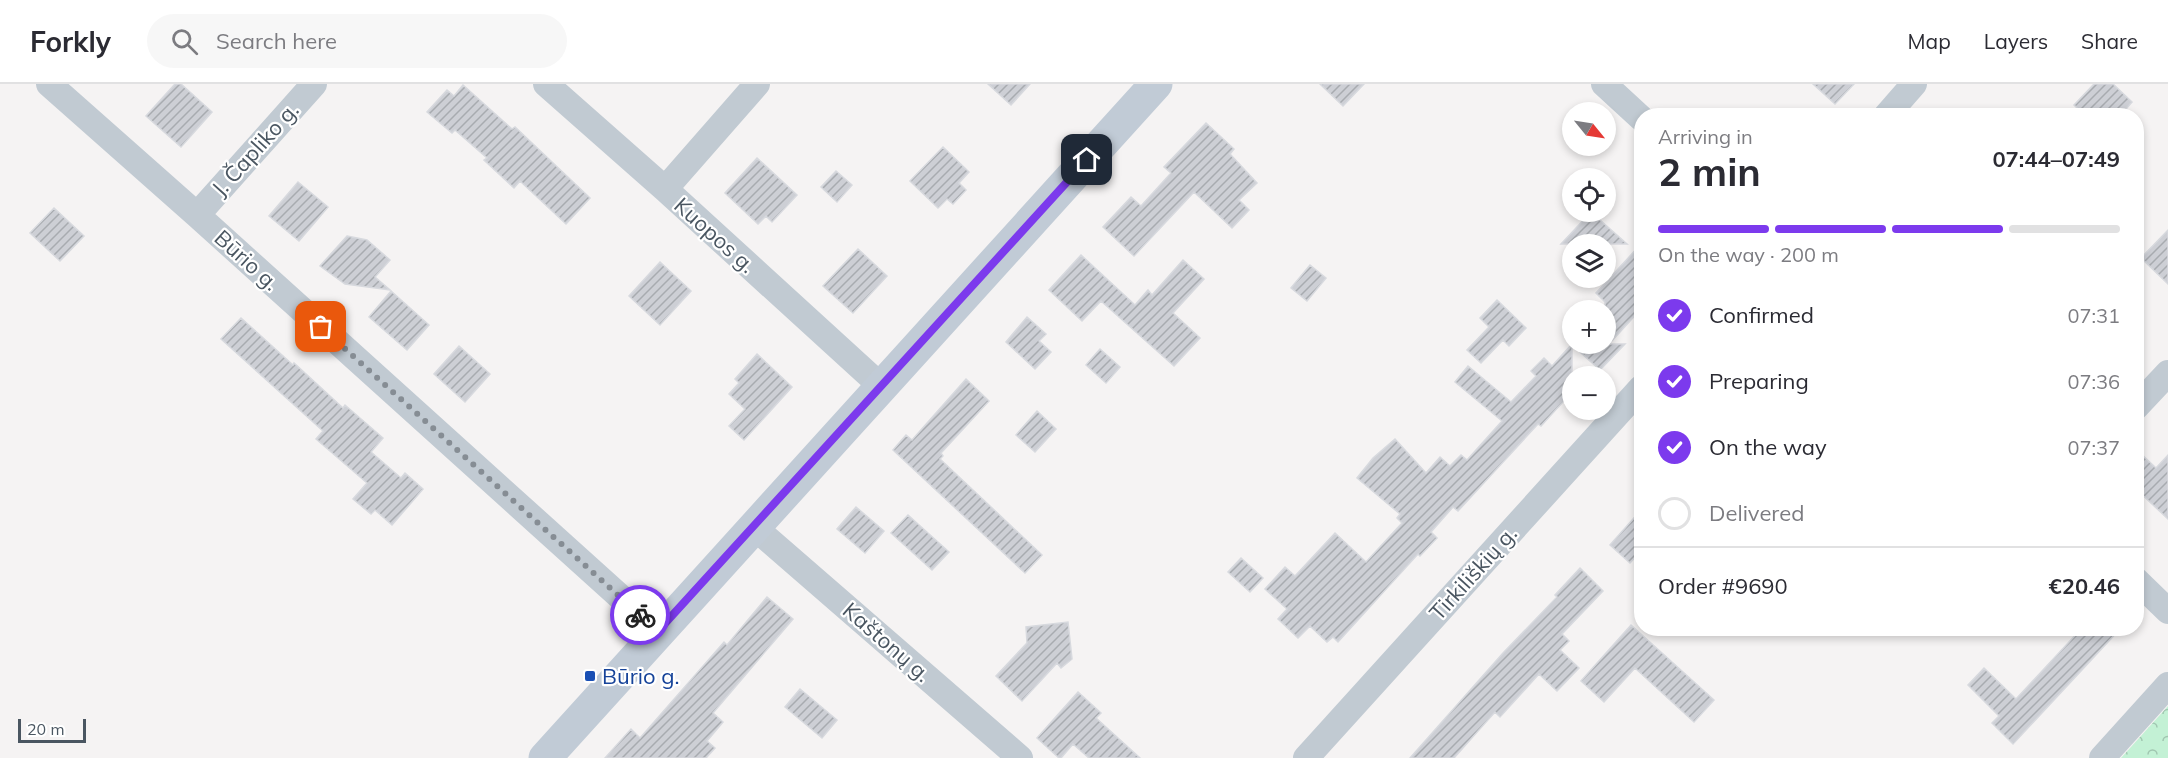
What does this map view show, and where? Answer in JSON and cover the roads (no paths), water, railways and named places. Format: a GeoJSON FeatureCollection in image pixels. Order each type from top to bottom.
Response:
{"type":"FeatureCollection","features":[{"type":"Feature","properties":{"kind":"street","name":"Būrio g."},"geometry":{"type":"LineString","coordinates":[[49,84],[658,631]]}},
{"type":"Feature","properties":{"kind":"street","name":"J. Čapliko g."},"geometry":{"type":"LineString","coordinates":[[197,215],[314,84]]}},
{"type":"Feature","properties":{"kind":"street","name":"Kuopos g."},"geometry":{"type":"LineString","coordinates":[[546,84],[882,387]]}},
{"type":"Feature","properties":{"kind":"street"},"geometry":{"type":"LineString","coordinates":[[665,189],[757,84]]}},
{"type":"Feature","properties":{"kind":"street"},"geometry":{"type":"LineString","coordinates":[[1604,84],[1634,112]]}},
{"type":"Feature","properties":{"kind":"street"},"geometry":{"type":"LineString","coordinates":[[1893,108],[1914,84]]}},
{"type":"Feature","properties":{"kind":"street"},"geometry":{"type":"LineString","coordinates":[[545,758],[882,387],[1150,86]]}},
{"type":"Feature","properties":{"kind":"street"},"geometry":{"type":"LineString","coordinates":[[2144,398],[2168,373]]}},
{"type":"Feature","properties":{"kind":"street","name":"Tirkiliškių g."},"geometry":{"type":"LineString","coordinates":[[1306,758],[1634,396]]}},
{"type":"Feature","properties":{"kind":"street","name":"Kaštonų g."},"geometry":{"type":"LineString","coordinates":[[754,526],[1020,758]]}},
{"type":"Feature","properties":{"kind":"street"},"geometry":{"type":"LineString","coordinates":[[2144,588],[2168,611]]}},
{"type":"Feature","properties":{"kind":"street"},"geometry":{"type":"LineString","coordinates":[[2103,758],[2168,685]]}},
{"type":"Feature","properties":{"kind":"place","name":"Būrio g."},"geometry":{"type":"Point","coordinates":[590,676]}}]}
